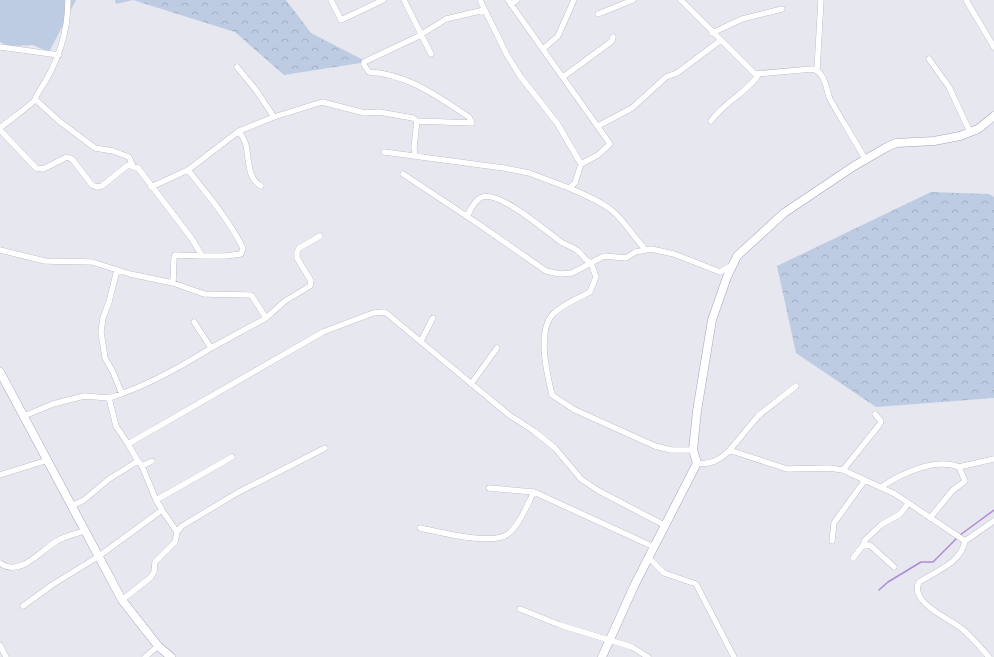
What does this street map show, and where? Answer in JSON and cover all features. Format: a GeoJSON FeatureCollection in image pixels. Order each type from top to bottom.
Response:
{"type":"FeatureCollection","features":[{"type":"Feature","properties":{"kind":"street"},"geometry":{"type":"LineString","coordinates":[[68,0],[67,20],[59,55],[52,72],[35,99],[0,129],[36,168],[43,169],[67,157],[72,159],[92,184],[97,187],[102,186],[128,165],[138,168],[192,239],[202,256]]}},
{"type":"Feature","properties":{"kind":"street"},"geometry":{"type":"LineString","coordinates":[[331,0],[341,20],[380,0]]}},
{"type":"Feature","properties":{"kind":"street"},"geometry":{"type":"LineString","coordinates":[[404,0],[420,35],[431,54]]}},
{"type":"Feature","properties":{"kind":"street"},"geometry":{"type":"LineString","coordinates":[[480,0],[507,56],[520,76],[557,123],[581,164]]}},
{"type":"Feature","properties":{"kind":"street"},"geometry":{"type":"LineString","coordinates":[[517,0],[510,2],[610,144],[598,155],[581,164],[575,183],[569,188]]}},
{"type":"Feature","properties":{"kind":"street"},"geometry":{"type":"LineString","coordinates":[[543,49],[558,36],[574,0]]}},
{"type":"Feature","properties":{"kind":"street"},"geometry":{"type":"LineString","coordinates":[[598,14],[634,0]]}},
{"type":"Feature","properties":{"kind":"street"},"geometry":{"type":"LineString","coordinates":[[681,0],[751,72],[759,74],[812,68],[821,73],[831,99],[866,159]]}},
{"type":"Feature","properties":{"kind":"street"},"geometry":{"type":"LineString","coordinates":[[817,70],[821,0]]}},
{"type":"Feature","properties":{"kind":"street"},"geometry":{"type":"LineString","coordinates":[[966,0],[994,48]]}},
{"type":"Feature","properties":{"kind":"street"},"geometry":{"type":"LineString","coordinates":[[712,33],[742,19],[782,9]]}},
{"type":"Feature","properties":{"kind":"street"},"geometry":{"type":"LineString","coordinates":[[151,186],[188,170],[239,131],[274,117],[322,102],[365,113],[379,112],[413,118],[417,121],[472,123],[469,117],[426,90],[410,82],[388,74],[369,72],[364,65],[364,62],[420,35],[446,20],[484,10]]}},
{"type":"Feature","properties":{"kind":"street"},"geometry":{"type":"LineString","coordinates":[[563,77],[612,41],[613,37]]}},
{"type":"Feature","properties":{"kind":"street"},"geometry":{"type":"LineString","coordinates":[[598,126],[632,108],[666,77],[677,73],[721,40]]}},
{"type":"Feature","properties":{"kind":"street"},"geometry":{"type":"LineString","coordinates":[[0,47],[59,55]]}},
{"type":"Feature","properties":{"kind":"street"},"geometry":{"type":"LineString","coordinates":[[929,59],[948,87],[970,132]]}},
{"type":"Feature","properties":{"kind":"street"},"geometry":{"type":"LineString","coordinates":[[236,67],[256,90],[274,117]]}},
{"type":"Feature","properties":{"kind":"street"},"geometry":{"type":"LineString","coordinates":[[711,121],[727,103],[753,83],[759,74]]}},
{"type":"Feature","properties":{"kind":"street"},"geometry":{"type":"LineString","coordinates":[[35,99],[59,121],[96,148],[113,151],[129,157],[133,166]]}},
{"type":"Feature","properties":{"kind":"street"},"geometry":{"type":"LineString","coordinates":[[602,657],[624,608],[666,526],[686,482],[697,463],[693,450],[697,411],[712,320],[732,265],[737,256],[784,213],[866,159],[896,143],[934,141],[970,132],[994,116]]}},
{"type":"Feature","properties":{"kind":"street"},"geometry":{"type":"LineString","coordinates":[[416,156],[414,147],[417,121]]}},
{"type":"Feature","properties":{"kind":"street"},"geometry":{"type":"LineString","coordinates":[[239,131],[246,144],[251,172],[256,183],[261,186]]}},
{"type":"Feature","properties":{"kind":"street"},"geometry":{"type":"LineString","coordinates":[[384,152],[529,173],[569,188],[593,199],[611,210],[633,238],[645,249]]}},
{"type":"Feature","properties":{"kind":"street"},"geometry":{"type":"LineString","coordinates":[[173,283],[175,255],[225,256],[241,254],[244,248],[217,206],[188,170]]}},
{"type":"Feature","properties":{"kind":"street"},"geometry":{"type":"LineString","coordinates":[[403,174],[546,271],[560,274],[572,273],[604,256],[626,258],[635,252],[645,249],[674,254],[720,272],[732,265]]}},
{"type":"Feature","properties":{"kind":"street"},"geometry":{"type":"LineString","coordinates":[[467,216],[475,201],[480,198],[486,196],[496,199],[514,208],[562,243],[577,250],[586,260],[591,263],[596,277],[590,292],[577,298],[553,315],[548,322],[543,350],[552,395],[575,410],[655,446],[672,450],[693,450]]}},
{"type":"Feature","properties":{"kind":"street"},"geometry":{"type":"LineString","coordinates":[[24,416],[53,404],[84,396],[109,398],[122,394],[170,372],[266,318],[285,301],[310,286],[311,281],[297,258],[297,252],[299,248],[320,236]]}},
{"type":"Feature","properties":{"kind":"street"},"geometry":{"type":"LineString","coordinates":[[0,250],[45,261],[92,262],[116,270],[173,283],[204,294],[250,294],[266,318]]}},
{"type":"Feature","properties":{"kind":"street"},"geometry":{"type":"LineString","coordinates":[[116,270],[109,302],[102,318],[101,332],[105,358],[113,372],[122,394]]}},
{"type":"Feature","properties":{"kind":"street"},"geometry":{"type":"LineString","coordinates":[[128,444],[323,332],[342,323],[373,313],[385,312],[471,384],[555,448],[581,479],[590,486],[666,526]]}},
{"type":"Feature","properties":{"kind":"street"},"geometry":{"type":"LineString","coordinates":[[421,341],[433,318]]}},
{"type":"Feature","properties":{"kind":"street"},"geometry":{"type":"LineString","coordinates":[[194,322],[211,348]]}},
{"type":"Feature","properties":{"kind":"street"},"geometry":{"type":"LineString","coordinates":[[471,384],[497,348]]}},
{"type":"Feature","properties":{"kind":"street"},"geometry":{"type":"LineString","coordinates":[[0,372],[122,600],[158,646],[171,657]]}},
{"type":"Feature","properties":{"kind":"street"},"geometry":{"type":"LineString","coordinates":[[697,463],[703,464],[719,461],[729,452],[758,416],[796,386]]}},
{"type":"Feature","properties":{"kind":"street"},"geometry":{"type":"LineString","coordinates":[[109,398],[116,426],[140,463],[156,500],[177,532]]}},
{"type":"Feature","properties":{"kind":"street"},"geometry":{"type":"LineString","coordinates":[[843,470],[880,424],[881,421],[875,414]]}},
{"type":"Feature","properties":{"kind":"street"},"geometry":{"type":"LineString","coordinates":[[122,600],[151,577],[154,572],[155,562],[176,542],[177,532],[182,526],[237,493],[325,448]]}},
{"type":"Feature","properties":{"kind":"street"},"geometry":{"type":"LineString","coordinates":[[729,452],[735,452],[787,469],[829,468],[843,470],[881,487],[965,541]]}},
{"type":"Feature","properties":{"kind":"street"},"geometry":{"type":"LineString","coordinates":[[156,500],[232,458]]}},
{"type":"Feature","properties":{"kind":"street"},"geometry":{"type":"LineString","coordinates":[[881,487],[902,474],[915,469],[939,465],[959,467],[994,459]]}},
{"type":"Feature","properties":{"kind":"street"},"geometry":{"type":"LineString","coordinates":[[0,475],[48,460]]}},
{"type":"Feature","properties":{"kind":"street"},"geometry":{"type":"LineString","coordinates":[[72,506],[84,500],[109,479],[140,463],[152,461]]}},
{"type":"Feature","properties":{"kind":"street"},"geometry":{"type":"LineString","coordinates":[[930,518],[952,490],[965,481],[959,467]]}},
{"type":"Feature","properties":{"kind":"street"},"geometry":{"type":"LineString","coordinates":[[832,541],[834,523],[865,480]]}},
{"type":"Feature","properties":{"kind":"street"},"geometry":{"type":"LineString","coordinates":[[489,488],[534,492],[654,547]]}},
{"type":"Feature","properties":{"kind":"street"},"geometry":{"type":"LineString","coordinates":[[420,528],[487,538],[500,537],[508,534],[513,528],[534,492]]}},
{"type":"Feature","properties":{"kind":"street"},"geometry":{"type":"LineString","coordinates":[[854,558],[864,544],[864,541],[881,525],[900,514],[908,504]]}},
{"type":"Feature","properties":{"kind":"street"},"geometry":{"type":"LineString","coordinates":[[24,606],[52,585],[99,556],[162,510]]}},
{"type":"Feature","properties":{"kind":"street"},"geometry":{"type":"LineString","coordinates":[[989,657],[964,631],[929,607],[917,592],[919,582],[952,562],[961,554],[965,541],[994,521]]}},
{"type":"Feature","properties":{"kind":"street"},"geometry":{"type":"LineString","coordinates":[[0,563],[9,568],[18,567],[57,540],[84,531]]}},
{"type":"Feature","properties":{"kind":"street"},"geometry":{"type":"LineString","coordinates":[[864,544],[871,546],[894,567]]}},
{"type":"Feature","properties":{"kind":"street"},"geometry":{"type":"LineString","coordinates":[[649,558],[664,573],[696,584],[734,657]]}},
{"type":"Feature","properties":{"kind":"street"},"geometry":{"type":"LineString","coordinates":[[520,609],[581,632],[632,647],[648,657]]}},
{"type":"Feature","properties":{"kind":"street"},"geometry":{"type":"LineString","coordinates":[[0,645],[6,657]]}},
{"type":"Feature","properties":{"kind":"street"},"geometry":{"type":"LineString","coordinates":[[146,657],[158,646]]}},
{"type":"Feature","properties":{"kind":"green space"},"geometry":{"type":"Polygon","coordinates":[[[0,0],[76,0],[49,52],[33,45],[9,46],[0,42],[0,0]]]}},
{"type":"Feature","properties":{"kind":"green space"},"geometry":{"type":"Polygon","coordinates":[[[115,0],[133,0],[116,4],[115,0]]]}},
{"type":"Feature","properties":{"kind":"green space"},"geometry":{"type":"Polygon","coordinates":[[[133,0],[286,0],[311,33],[367,62],[284,75],[235,32],[133,0]]]}},
{"type":"Feature","properties":{"kind":"green space"},"geometry":{"type":"Polygon","coordinates":[[[931,192],[989,194],[994,197],[994,398],[876,407],[796,353],[777,266],[931,192]]]}},
{"type":"Feature","properties":{"kind":"waterway"},"geometry":{"type":"LineString","coordinates":[[960,535],[994,510]]}},
{"type":"Feature","properties":{"kind":"waterway"},"geometry":{"type":"LineString","coordinates":[[879,590],[888,582],[921,562],[933,562],[957,538]]}}]}
